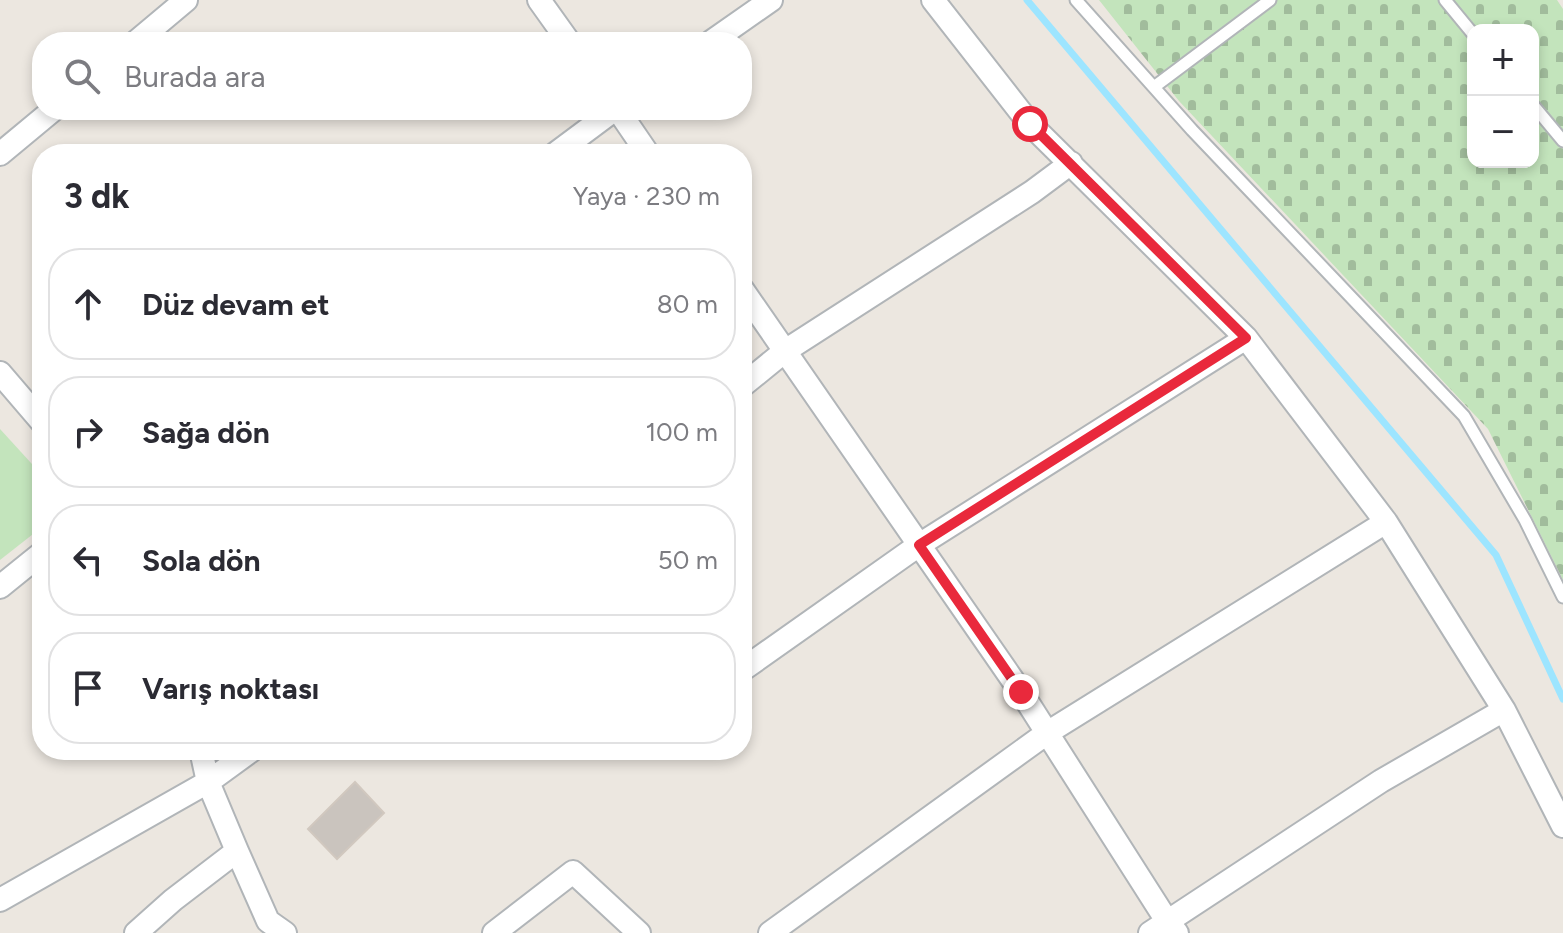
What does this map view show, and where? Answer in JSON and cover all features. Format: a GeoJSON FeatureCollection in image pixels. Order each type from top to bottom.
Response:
{"type":"FeatureCollection","features":[{"type":"Feature","properties":{"kind":"street"},"geometry":{"type":"LineString","coordinates":[[148,32],[186,0]]}},
{"type":"Feature","properties":{"kind":"street"},"geometry":{"type":"LineString","coordinates":[[539,0],[562,32]]}},
{"type":"Feature","properties":{"kind":"street"},"geometry":{"type":"LineString","coordinates":[[725,32],[771,0]]}},
{"type":"Feature","properties":{"kind":"street"},"geometry":{"type":"LineString","coordinates":[[933,0],[1030,124],[1246,338],[1386,522],[1504,710],[1563,826]]}},
{"type":"Feature","properties":{"kind":"street"},"geometry":{"type":"LineString","coordinates":[[0,154],[41,120]]}},
{"type":"Feature","properties":{"kind":"street"},"geometry":{"type":"LineString","coordinates":[[569,144],[602,120]]}},
{"type":"Feature","properties":{"kind":"street"},"geometry":{"type":"LineString","coordinates":[[623,120],[641,144]]}},
{"type":"Feature","properties":{"kind":"street"},"geometry":{"type":"LineString","coordinates":[[752,378],[785,351],[1032,192],[1071,163]]}},
{"type":"Feature","properties":{"kind":"street"},"geometry":{"type":"LineString","coordinates":[[752,303],[1047,733],[1164,929],[1381,781],[1504,710]]}},
{"type":"Feature","properties":{"kind":"street"},"geometry":{"type":"LineString","coordinates":[[752,663],[919,545],[1246,338]]}},
{"type":"Feature","properties":{"kind":"street"},"geometry":{"type":"LineString","coordinates":[[0,373],[32,410]]}},
{"type":"Feature","properties":{"kind":"street"},"geometry":{"type":"LineString","coordinates":[[770,933],[1047,733],[1386,522]]}},
{"type":"Feature","properties":{"kind":"street"},"geometry":{"type":"LineString","coordinates":[[0,587],[32,561]]}},
{"type":"Feature","properties":{"kind":"street"},"geometry":{"type":"LineString","coordinates":[[203,760],[208,782],[237,851],[275,929]]}},
{"type":"Feature","properties":{"kind":"street"},"geometry":{"type":"LineString","coordinates":[[0,900],[208,782],[238,760]]}},
{"type":"Feature","properties":{"kind":"street"},"geometry":{"type":"LineString","coordinates":[[136,933],[237,851]]}},
{"type":"Feature","properties":{"kind":"street"},"geometry":{"type":"LineString","coordinates":[[494,933],[573,872],[639,933]]}},
{"type":"Feature","properties":{"kind":"lane"},"geometry":{"type":"LineString","coordinates":[[1076,0],[1192,130],[1464,416],[1525,520],[1563,597]]}},
{"type":"Feature","properties":{"kind":"lane"},"geometry":{"type":"LineString","coordinates":[[1154,87],[1270,0]]}},
{"type":"Feature","properties":{"kind":"lane"},"geometry":{"type":"LineString","coordinates":[[1445,0],[1467,27]]}},
{"type":"Feature","properties":{"kind":"lane"},"geometry":{"type":"LineString","coordinates":[[1539,112],[1563,141]]}},
{"type":"Feature","properties":{"kind":"green space"},"geometry":{"type":"Polygon","coordinates":[[[1099,0],[1557,0],[1563,9],[1563,580],[1488,429],[1179,101],[1099,0]]]}},
{"type":"Feature","properties":{"kind":"green space"},"geometry":{"type":"Polygon","coordinates":[[[0,429],[32,464],[32,535],[0,560],[0,429]]]}},
{"type":"Feature","properties":{"kind":"building"},"geometry":{"type":"Polygon","coordinates":[[[355,782],[384,813],[337,859],[308,829],[355,782]]]}},
{"type":"Feature","properties":{"kind":"waterway"},"geometry":{"type":"LineString","coordinates":[[1027,0],[1496,555],[1563,699]]}},
{"type":"Feature","properties":{"kind":"route"},"geometry":{"type":"LineString","coordinates":[[1021,692],[919,545],[1246,338],[1030,124]]}}]}
